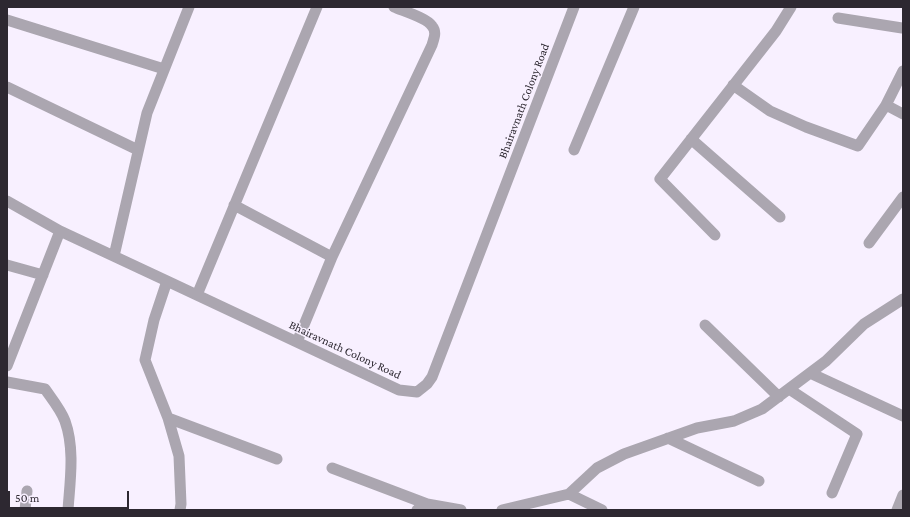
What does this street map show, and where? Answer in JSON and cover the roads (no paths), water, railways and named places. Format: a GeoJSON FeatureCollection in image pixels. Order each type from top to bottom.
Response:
{"type":"FeatureCollection","features":[{"type":"Feature","properties":{"kind":"street"},"geometry":{"type":"LineString","coordinates":[[114,256],[147,113],[189,7]]}},
{"type":"Feature","properties":{"kind":"street"},"geometry":{"type":"LineString","coordinates":[[197,295],[317,7]]}},
{"type":"Feature","properties":{"kind":"street"},"geometry":{"type":"LineString","coordinates":[[297,342],[332,257],[432,45],[435,34],[432,25],[394,7]]}},
{"type":"Feature","properties":{"kind":"street","name":"Bhairavnath Colony Road"},"geometry":{"type":"LineString","coordinates":[[7,201],[60,231],[399,390],[417,392],[427,384],[432,377],[574,7]]}},
{"type":"Feature","properties":{"kind":"street"},"geometry":{"type":"LineString","coordinates":[[574,150],[634,7]]}},
{"type":"Feature","properties":{"kind":"street"},"geometry":{"type":"LineString","coordinates":[[715,235],[660,179],[776,31],[791,7]]}},
{"type":"Feature","properties":{"kind":"street"},"geometry":{"type":"LineString","coordinates":[[838,18],[903,28]]}},
{"type":"Feature","properties":{"kind":"street"},"geometry":{"type":"LineString","coordinates":[[7,20],[164,69]]}},
{"type":"Feature","properties":{"kind":"street"},"geometry":{"type":"LineString","coordinates":[[733,85],[770,111],[806,127],[858,146],[886,105],[903,71]]}},
{"type":"Feature","properties":{"kind":"street"},"geometry":{"type":"LineString","coordinates":[[7,88],[138,150]]}},
{"type":"Feature","properties":{"kind":"street"},"geometry":{"type":"LineString","coordinates":[[886,105],[903,114]]}},
{"type":"Feature","properties":{"kind":"street"},"geometry":{"type":"LineString","coordinates":[[691,139],[780,217]]}},
{"type":"Feature","properties":{"kind":"street"},"geometry":{"type":"LineString","coordinates":[[869,243],[903,198]]}},
{"type":"Feature","properties":{"kind":"street"},"geometry":{"type":"LineString","coordinates":[[234,205],[332,257]]}},
{"type":"Feature","properties":{"kind":"street"},"geometry":{"type":"LineString","coordinates":[[7,366],[60,231]]}},
{"type":"Feature","properties":{"kind":"street"},"geometry":{"type":"LineString","coordinates":[[7,265],[43,275]]}},
{"type":"Feature","properties":{"kind":"street"},"geometry":{"type":"LineString","coordinates":[[167,281],[154,320],[145,360],[168,418],[179,456],[180,510]]}},
{"type":"Feature","properties":{"kind":"street"},"geometry":{"type":"LineString","coordinates":[[502,510],[569,494],[597,468],[624,454],[697,428],[734,421],[762,409],[826,361],[864,324],[903,299]]}},
{"type":"Feature","properties":{"kind":"street"},"geometry":{"type":"LineString","coordinates":[[705,325],[778,397]]}},
{"type":"Feature","properties":{"kind":"street"},"geometry":{"type":"LineString","coordinates":[[810,373],[903,416]]}},
{"type":"Feature","properties":{"kind":"street"},"geometry":{"type":"LineString","coordinates":[[7,382],[46,389],[65,420],[70,440],[68,510]]}},
{"type":"Feature","properties":{"kind":"street"},"geometry":{"type":"LineString","coordinates":[[789,389],[857,434],[832,493]]}},
{"type":"Feature","properties":{"kind":"street"},"geometry":{"type":"LineString","coordinates":[[168,418],[277,459]]}},
{"type":"Feature","properties":{"kind":"street"},"geometry":{"type":"LineString","coordinates":[[668,438],[759,481]]}},
{"type":"Feature","properties":{"kind":"street"},"geometry":{"type":"LineString","coordinates":[[332,468],[422,507],[461,510]]}},
{"type":"Feature","properties":{"kind":"street"},"geometry":{"type":"LineString","coordinates":[[25,510],[27,491]]}},
{"type":"Feature","properties":{"kind":"street"},"geometry":{"type":"LineString","coordinates":[[569,494],[602,510]]}},
{"type":"Feature","properties":{"kind":"street"},"geometry":{"type":"LineString","coordinates":[[897,510],[903,495]]}}]}
